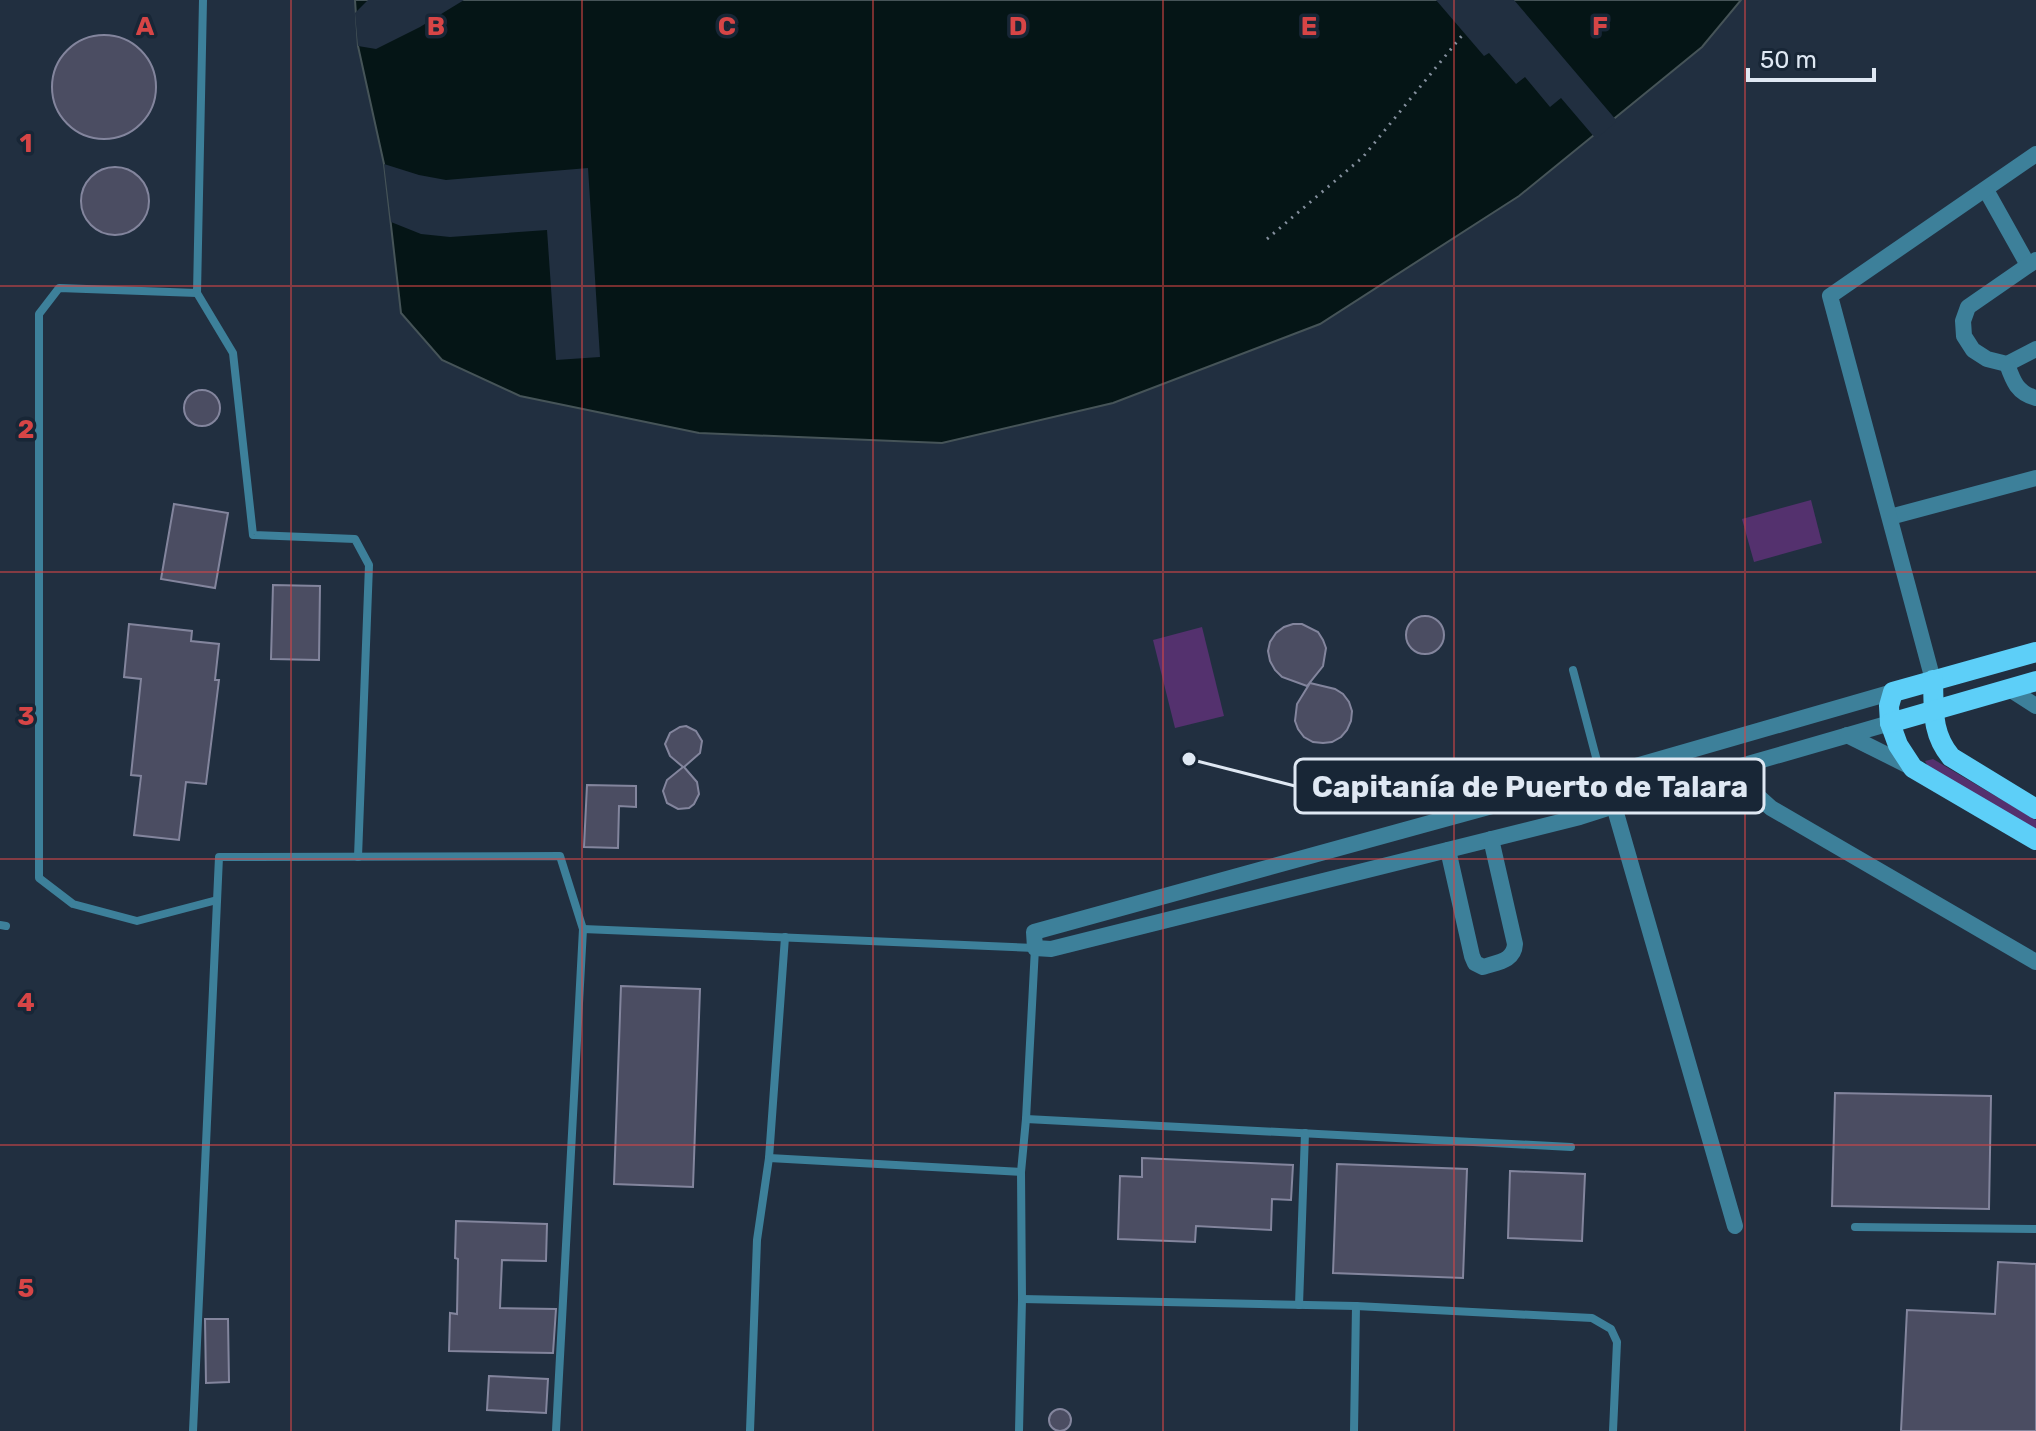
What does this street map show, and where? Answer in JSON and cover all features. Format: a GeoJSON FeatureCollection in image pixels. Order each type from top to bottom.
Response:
{"type":"FeatureCollection","features":[{"type":"Feature","properties":{"kind":"main road"},"geometry":{"type":"LineString","coordinates":[[2036,652],[1893,692],[1889,706],[1890,723],[1898,745],[1913,768],[2036,840]]}},
{"type":"Feature","properties":{"kind":"main road"},"geometry":{"type":"LineString","coordinates":[[1933,680],[1935,730],[1941,745],[1951,757],[2036,809]]}},
{"type":"Feature","properties":{"kind":"main road"},"geometry":{"type":"LineString","coordinates":[[1890,723],[2036,681]]}},
{"type":"Feature","properties":{"kind":"street"},"geometry":{"type":"LineString","coordinates":[[1933,680],[1830,296],[2036,154]]}},
{"type":"Feature","properties":{"kind":"street"},"geometry":{"type":"LineString","coordinates":[[1986,190],[2032,262],[1968,307],[1963,321],[1964,336],[1973,350],[1987,359],[2007,364],[2036,349]]}},
{"type":"Feature","properties":{"kind":"street"},"geometry":{"type":"LineString","coordinates":[[2007,364],[2019,390],[2036,398]]}},
{"type":"Feature","properties":{"kind":"street"},"geometry":{"type":"LineString","coordinates":[[1890,517],[2036,478]]}},
{"type":"Feature","properties":{"kind":"street"},"geometry":{"type":"LineString","coordinates":[[2008,688],[2036,706]]}},
{"type":"Feature","properties":{"kind":"street"},"geometry":{"type":"LineString","coordinates":[[1034,940],[1893,692]]}},
{"type":"Feature","properties":{"kind":"street"},"geometry":{"type":"LineString","coordinates":[[1034,940],[1051,949],[1580,817],[1890,723]]}},
{"type":"Feature","properties":{"kind":"street"},"geometry":{"type":"LineString","coordinates":[[1847,735],[1913,768]]}},
{"type":"Feature","properties":{"kind":"street"},"geometry":{"type":"LineString","coordinates":[[1734,768],[1751,790],[1771,808],[2036,962]]}},
{"type":"Feature","properties":{"kind":"street"},"geometry":{"type":"LineString","coordinates":[[1601,776],[1614,806],[1735,1226]]}},
{"type":"Feature","properties":{"kind":"street"},"geometry":{"type":"LineString","coordinates":[[1448,850],[1472,956],[1475,963],[1483,967],[1510,958],[1515,952],[1491,839]]}},
{"type":"Feature","properties":{"kind":"lane"},"geometry":{"type":"LineString","coordinates":[[203,0],[197,293],[233,353],[253,535],[355,539],[369,565],[358,857]]}},
{"type":"Feature","properties":{"kind":"lane"},"geometry":{"type":"LineString","coordinates":[[197,293],[59,288],[39,314],[39,878],[73,904],[137,921],[217,900]]}},
{"type":"Feature","properties":{"kind":"lane"},"geometry":{"type":"LineString","coordinates":[[1573,670],[1601,776]]}},
{"type":"Feature","properties":{"kind":"lane"},"geometry":{"type":"LineString","coordinates":[[193,1431],[219,857],[560,856],[583,929],[556,1431]]}},
{"type":"Feature","properties":{"kind":"lane"},"geometry":{"type":"LineString","coordinates":[[583,929],[785,937],[1034,940],[1021,1172],[1019,1431]]}},
{"type":"Feature","properties":{"kind":"lane"},"geometry":{"type":"LineString","coordinates":[[750,1431],[757,1240],[769,1158],[785,937]]}},
{"type":"Feature","properties":{"kind":"lane"},"geometry":{"type":"LineString","coordinates":[[1026,1119],[1571,1147]]}},
{"type":"Feature","properties":{"kind":"lane"},"geometry":{"type":"LineString","coordinates":[[1299,1305],[1305,1133]]}},
{"type":"Feature","properties":{"kind":"lane"},"geometry":{"type":"LineString","coordinates":[[769,1158],[1021,1172]]}},
{"type":"Feature","properties":{"kind":"lane"},"geometry":{"type":"LineString","coordinates":[[1855,1227],[2036,1229]]}},
{"type":"Feature","properties":{"kind":"lane"},"geometry":{"type":"LineString","coordinates":[[1022,1299],[1356,1306],[1592,1318],[1611,1329],[1617,1342],[1613,1431]]}},
{"type":"Feature","properties":{"kind":"lane"},"geometry":{"type":"LineString","coordinates":[[1354,1431],[1356,1306]]}},
{"type":"Feature","properties":{"kind":"path"},"geometry":{"type":"LineString","coordinates":[[1267,239],[1363,157],[1464,33]]}},
{"type":"Feature","properties":{"kind":"shaded area"},"geometry":{"type":"Polygon","coordinates":[[[355,0],[1741,0],[1702,47],[1519,196],[1320,324],[1113,403],[942,443],[699,433],[520,396],[442,360],[401,313],[384,164],[358,46],[355,0]]]}},
{"type":"Feature","properties":{"kind":"shaded area"},"geometry":{"type":"Polygon","coordinates":[[[1811,500],[1822,543],[1754,562],[1742,519],[1811,500]]]}},
{"type":"Feature","properties":{"kind":"shaded area"},"geometry":{"type":"Polygon","coordinates":[[[1202,627],[1224,716],[1175,728],[1153,640],[1202,627]]]}},
{"type":"Feature","properties":{"kind":"shaded area"},"geometry":{"type":"Polygon","coordinates":[[[1933,759],[2036,820],[2036,831],[1930,770],[1925,761],[1933,759]]]}},
{"type":"Feature","properties":{"kind":"pier"},"geometry":{"type":"Polygon","coordinates":[[[368,0],[464,0],[376,49],[358,46],[355,13],[368,0]]]}},
{"type":"Feature","properties":{"kind":"pier"},"geometry":{"type":"Polygon","coordinates":[[[1436,0],[1514,0],[1617,121],[1596,139],[1561,98],[1550,107],[1525,77],[1516,84],[1489,53],[1484,56],[1436,0]]]}},
{"type":"Feature","properties":{"kind":"pier"},"geometry":{"type":"Polygon","coordinates":[[[384,164],[446,180],[588,168],[600,357],[556,360],[547,230],[450,237],[421,234],[391,222],[384,164]]]}},
{"type":"Feature","properties":{"kind":"building"},"geometry":{"type":"Polygon","coordinates":[[[104,35],[124,39],[141,50],[152,67],[156,87],[152,107],[141,124],[124,135],[104,139],[84,135],[67,124],[56,107],[52,87],[56,67],[67,50],[84,39],[104,35]]]}},
{"type":"Feature","properties":{"kind":"building"},"geometry":{"type":"Polygon","coordinates":[[[115,167],[139,177],[149,201],[139,225],[115,235],[91,225],[81,201],[91,177],[115,167]]]}},
{"type":"Feature","properties":{"kind":"building"},"geometry":{"type":"Polygon","coordinates":[[[202,390],[215,395],[220,408],[215,421],[202,426],[189,421],[184,408],[189,395],[202,390]]]}},
{"type":"Feature","properties":{"kind":"building"},"geometry":{"type":"Polygon","coordinates":[[[174,504],[228,513],[215,588],[161,579],[174,504]]]}},
{"type":"Feature","properties":{"kind":"building"},"geometry":{"type":"Polygon","coordinates":[[[273,585],[320,586],[319,660],[271,659],[273,585]]]}},
{"type":"Feature","properties":{"kind":"building"},"geometry":{"type":"Polygon","coordinates":[[[1425,616],[1438,622],[1444,635],[1438,648],[1425,654],[1412,648],[1406,635],[1412,622],[1425,616]]]}},
{"type":"Feature","properties":{"kind":"building"},"geometry":{"type":"Polygon","coordinates":[[[129,624],[192,631],[191,641],[219,644],[215,680],[219,680],[206,784],[186,782],[179,840],[134,835],[141,776],[131,775],[141,679],[124,677],[129,624]]]}},
{"type":"Feature","properties":{"kind":"building"},"geometry":{"type":"Polygon","coordinates":[[[1293,624],[1302,624],[1318,632],[1326,648],[1323,666],[1307,686],[1282,677],[1270,661],[1270,642],[1276,633],[1293,624]]]}},
{"type":"Feature","properties":{"kind":"building"},"geometry":{"type":"Polygon","coordinates":[[[1310,683],[1335,689],[1349,702],[1351,721],[1341,737],[1332,742],[1313,742],[1304,737],[1295,721],[1297,704],[1310,683]]]}},
{"type":"Feature","properties":{"kind":"building"},"geometry":{"type":"Polygon","coordinates":[[[686,726],[696,731],[702,741],[700,753],[684,767],[697,782],[699,794],[689,808],[678,809],[667,803],[663,791],[667,780],[683,767],[670,756],[665,744],[670,733],[686,726]]]}},
{"type":"Feature","properties":{"kind":"building"},"geometry":{"type":"Polygon","coordinates":[[[587,785],[636,786],[636,807],[619,806],[618,848],[584,847],[587,785]]]}},
{"type":"Feature","properties":{"kind":"building"},"geometry":{"type":"Polygon","coordinates":[[[621,986],[700,989],[693,1187],[614,1184],[621,986]]]}},
{"type":"Feature","properties":{"kind":"building"},"geometry":{"type":"Polygon","coordinates":[[[1835,1093],[1991,1096],[1989,1209],[1832,1206],[1835,1093]]]}},
{"type":"Feature","properties":{"kind":"building"},"geometry":{"type":"Polygon","coordinates":[[[1142,1158],[1293,1165],[1291,1200],[1272,1199],[1271,1230],[1196,1226],[1195,1242],[1118,1239],[1120,1176],[1142,1177],[1142,1158]]]}},
{"type":"Feature","properties":{"kind":"building"},"geometry":{"type":"Polygon","coordinates":[[[1337,1164],[1467,1169],[1463,1278],[1333,1273],[1337,1164]]]}},
{"type":"Feature","properties":{"kind":"building"},"geometry":{"type":"Polygon","coordinates":[[[1510,1171],[1585,1174],[1582,1241],[1508,1238],[1510,1171]]]}},
{"type":"Feature","properties":{"kind":"building"},"geometry":{"type":"Polygon","coordinates":[[[456,1221],[547,1224],[546,1261],[502,1260],[500,1308],[556,1309],[553,1353],[449,1351],[450,1313],[457,1314],[456,1221]]]}},
{"type":"Feature","properties":{"kind":"building"},"geometry":{"type":"Polygon","coordinates":[[[1998,1262],[2036,1264],[2036,1431],[1901,1431],[1907,1310],[1995,1314],[1998,1262]]]}},
{"type":"Feature","properties":{"kind":"building"},"geometry":{"type":"Polygon","coordinates":[[[205,1319],[228,1319],[229,1382],[206,1383],[205,1319]]]}},
{"type":"Feature","properties":{"kind":"building"},"geometry":{"type":"Polygon","coordinates":[[[489,1376],[548,1379],[546,1413],[487,1410],[489,1376]]]}},
{"type":"Feature","properties":{"kind":"building"},"geometry":{"type":"Polygon","coordinates":[[[1060,1409],[1068,1412],[1071,1420],[1068,1428],[1060,1431],[1052,1428],[1049,1420],[1052,1412],[1060,1409]]]}},
{"type":"Feature","properties":{"kind":"place","name":"Capitanía de Puerto de Talara"},"geometry":{"type":"Point","coordinates":[1189,759]}}]}
